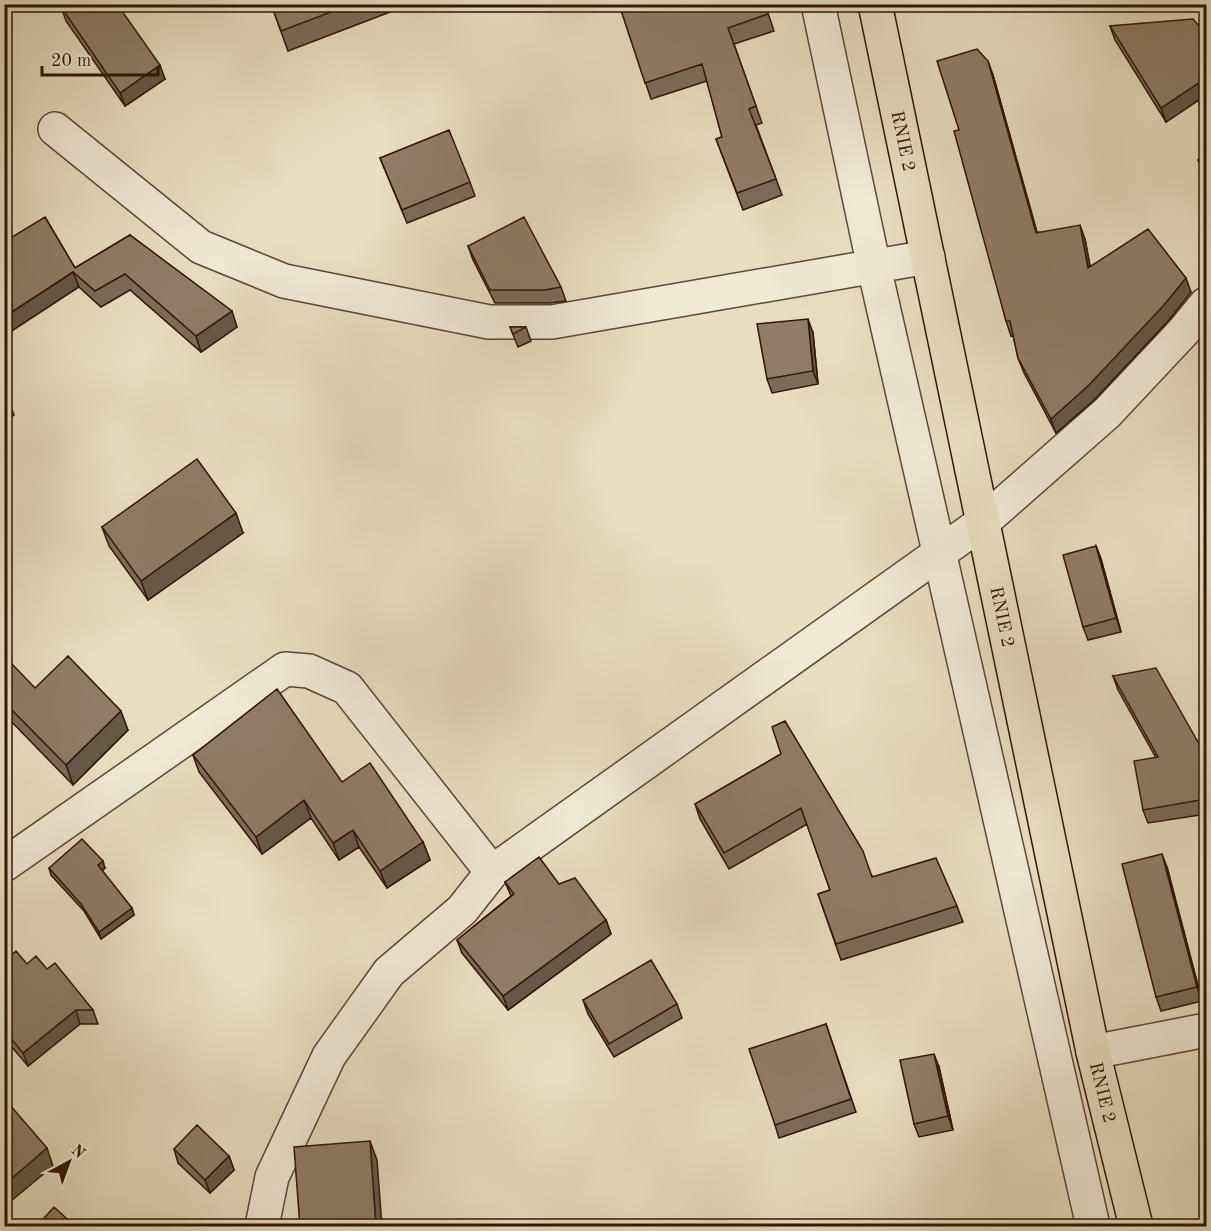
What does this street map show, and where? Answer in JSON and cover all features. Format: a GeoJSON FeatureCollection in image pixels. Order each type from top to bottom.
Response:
{"type":"FeatureCollection","features":[{"type":"Feature","properties":{"kind":"highway","name":"RNIE 2"},"geometry":{"type":"LineString","coordinates":[[875,4],[1093,1052],[1136,1227]]}},
{"type":"Feature","properties":{"kind":"street"},"geometry":{"type":"LineString","coordinates":[[818,4],[874,267],[1093,1227]]}},
{"type":"Feature","properties":{"kind":"street"},"geometry":{"type":"LineString","coordinates":[[55,129],[201,247],[284,281],[489,322],[552,322],[928,257]]}},
{"type":"Feature","properties":{"kind":"street"},"geometry":{"type":"LineString","coordinates":[[262,1227],[272,1177],[329,1056],[389,972],[462,910],[492,872],[983,522],[1107,413],[1184,332],[1206,304]]}},
{"type":"Feature","properties":{"kind":"street"},"geometry":{"type":"LineString","coordinates":[[4,865],[285,669],[309,671],[347,687],[492,872]]}},
{"type":"Feature","properties":{"kind":"street"},"geometry":{"type":"LineString","coordinates":[[1093,1052],[1206,1030]]}},
{"type":"Feature","properties":{"kind":"building"},"geometry":{"type":"Polygon","coordinates":[[[65,4],[117,4],[160,65],[120,93],[61,7],[65,4]]]}},
{"type":"Feature","properties":{"kind":"building"},"geometry":{"type":"Polygon","coordinates":[[[271,4],[352,4],[281,31],[271,4]]]}},
{"type":"Feature","properties":{"kind":"building"},"geometry":{"type":"Polygon","coordinates":[[[619,4],[764,4],[768,14],[728,28],[756,106],[749,109],[776,179],[737,193],[716,139],[722,137],[702,64],[645,83],[619,4]]]}},
{"type":"Feature","properties":{"kind":"building"},"geometry":{"type":"Polygon","coordinates":[[[1193,19],[1206,34],[1206,78],[1161,108],[1110,26],[1193,19]]]}},
{"type":"Feature","properties":{"kind":"building"},"geometry":{"type":"Polygon","coordinates":[[[977,49],[988,61],[1036,233],[1080,225],[1088,268],[1148,229],[1186,278],[1164,305],[1089,385],[1051,419],[1018,358],[1010,321],[1006,321],[954,131],[959,130],[937,61],[977,49]]]}},
{"type":"Feature","properties":{"kind":"building"},"geometry":{"type":"Polygon","coordinates":[[[449,130],[470,182],[402,210],[380,158],[449,130]]]}},
{"type":"Feature","properties":{"kind":"building"},"geometry":{"type":"Polygon","coordinates":[[[1206,153],[1206,169],[1198,160],[1206,153]]]}},
{"type":"Feature","properties":{"kind":"building"},"geometry":{"type":"Polygon","coordinates":[[[45,217],[75,268],[130,235],[232,311],[196,336],[125,274],[95,291],[73,272],[4,317],[4,242],[45,217]]]}},
{"type":"Feature","properties":{"kind":"building"},"geometry":{"type":"Polygon","coordinates":[[[524,217],[561,287],[545,290],[490,290],[468,246],[524,217]]]}},
{"type":"Feature","properties":{"kind":"building"},"geometry":{"type":"Polygon","coordinates":[[[808,319],[813,371],[767,379],[757,324],[808,319]]]}},
{"type":"Feature","properties":{"kind":"building"},"geometry":{"type":"Polygon","coordinates":[[[510,327],[526,327],[513,334],[510,327]]]}},
{"type":"Feature","properties":{"kind":"building"},"geometry":{"type":"Polygon","coordinates":[[[197,459],[236,513],[141,581],[102,527],[197,459]]]}},
{"type":"Feature","properties":{"kind":"building"},"geometry":{"type":"Polygon","coordinates":[[[1096,546],[1116,618],[1083,627],[1063,555],[1096,546]]]}},
{"type":"Feature","properties":{"kind":"building"},"geometry":{"type":"Polygon","coordinates":[[[68,656],[121,711],[66,765],[4,702],[4,671],[12,664],[35,688],[68,656]]]}},
{"type":"Feature","properties":{"kind":"building"},"geometry":{"type":"Polygon","coordinates":[[[1156,668],[1203,751],[1206,770],[1206,799],[1143,810],[1134,761],[1158,757],[1113,676],[1156,668]]]}},
{"type":"Feature","properties":{"kind":"building"},"geometry":{"type":"Polygon","coordinates":[[[277,689],[342,782],[370,763],[423,842],[380,871],[353,830],[333,843],[304,800],[256,837],[193,755],[277,689]]]}},
{"type":"Feature","properties":{"kind":"building"},"geometry":{"type":"Polygon","coordinates":[[[785,721],[863,851],[872,877],[936,858],[957,906],[836,944],[818,894],[830,890],[801,808],[724,853],[695,804],[781,754],[772,727],[785,721]]]}},
{"type":"Feature","properties":{"kind":"building"},"geometry":{"type":"Polygon","coordinates":[[[82,839],[103,861],[98,865],[132,908],[99,932],[81,904],[49,868],[82,839]]]}},
{"type":"Feature","properties":{"kind":"building"},"geometry":{"type":"Polygon","coordinates":[[[1162,854],[1197,987],[1156,997],[1122,864],[1162,854]]]}},
{"type":"Feature","properties":{"kind":"building"},"geometry":{"type":"Polygon","coordinates":[[[539,857],[559,884],[575,878],[606,920],[503,996],[457,940],[514,894],[505,882],[539,857]]]}},
{"type":"Feature","properties":{"kind":"building"},"geometry":{"type":"Polygon","coordinates":[[[16,951],[27,964],[36,956],[47,969],[55,963],[93,1010],[76,1010],[23,1053],[4,1030],[4,961],[16,951]]]}},
{"type":"Feature","properties":{"kind":"building"},"geometry":{"type":"Polygon","coordinates":[[[651,960],[677,1004],[609,1044],[583,1000],[651,960]]]}},
{"type":"Feature","properties":{"kind":"building"},"geometry":{"type":"Polygon","coordinates":[[[826,1024],[851,1099],[775,1125],[749,1049],[826,1024]]]}},
{"type":"Feature","properties":{"kind":"building"},"geometry":{"type":"Polygon","coordinates":[[[934,1054],[948,1116],[914,1124],[900,1060],[934,1054]]]}},
{"type":"Feature","properties":{"kind":"building"},"geometry":{"type":"Polygon","coordinates":[[[9,1104],[47,1148],[4,1185],[4,1108],[9,1104]]]}},
{"type":"Feature","properties":{"kind":"building"},"geometry":{"type":"Polygon","coordinates":[[[197,1125],[229,1156],[205,1180],[174,1149],[197,1125]]]}},
{"type":"Feature","properties":{"kind":"building"},"geometry":{"type":"Polygon","coordinates":[[[370,1141],[376,1227],[300,1227],[294,1147],[370,1141]]]}},
{"type":"Feature","properties":{"kind":"building"},"geometry":{"type":"Polygon","coordinates":[[[54,1207],[76,1227],[36,1227],[54,1207]]]}},
{"type":"Feature","properties":{"kind":"building"},"geometry":{"type":"Polygon","coordinates":[[[608,1222],[610,1227],[600,1227],[608,1222]]]}}]}
